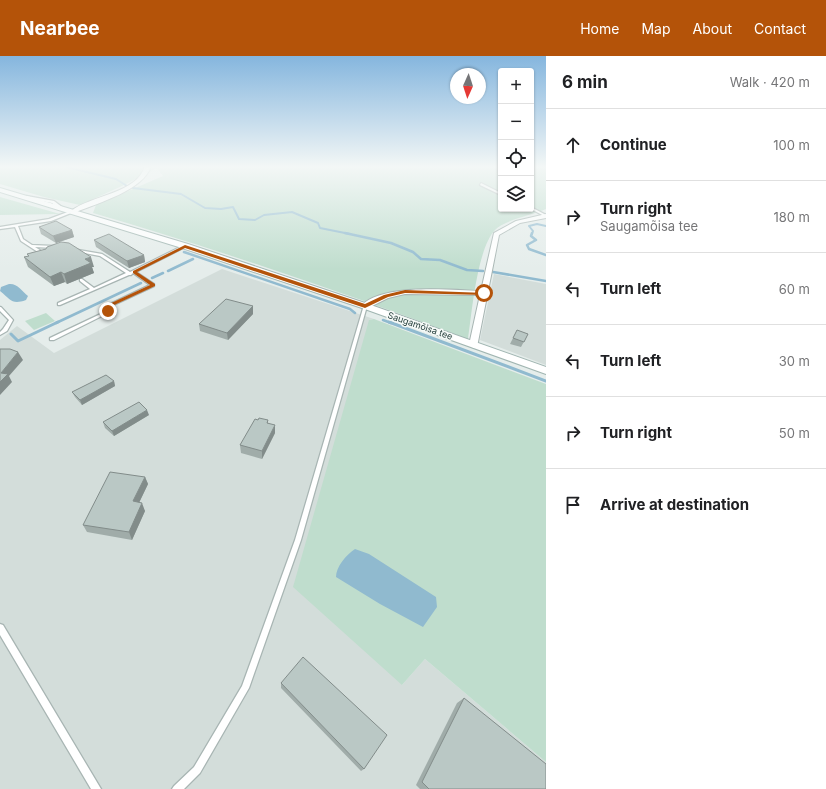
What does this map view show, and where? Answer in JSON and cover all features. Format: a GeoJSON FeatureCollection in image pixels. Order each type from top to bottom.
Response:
{"type":"FeatureCollection","features":[{"type":"Feature","properties":{"kind":"street","name":"Saugamõisa tee"},"geometry":{"type":"LineString","coordinates":[[33,200],[74,211],[185,246],[365,306],[546,371]]}},
{"type":"Feature","properties":{"kind":"street"},"geometry":{"type":"LineString","coordinates":[[74,211],[99,200]]}},
{"type":"Feature","properties":{"kind":"street"},"geometry":{"type":"LineString","coordinates":[[474,345],[496,234],[518,222],[546,216]]}},
{"type":"Feature","properties":{"kind":"street"},"geometry":{"type":"LineString","coordinates":[[365,306],[386,296],[405,292],[484,293]]}},
{"type":"Feature","properties":{"kind":"lane"},"geometry":{"type":"LineString","coordinates":[[534,210],[546,216]]}},
{"type":"Feature","properties":{"kind":"lane"},"geometry":{"type":"LineString","coordinates":[[0,228],[57,218],[74,211]]}},
{"type":"Feature","properties":{"kind":"lane"},"geometry":{"type":"LineString","coordinates":[[47,216],[57,218]]}},
{"type":"Feature","properties":{"kind":"lane"},"geometry":{"type":"LineString","coordinates":[[16,226],[22,240],[47,257]]}},
{"type":"Feature","properties":{"kind":"lane"},"geometry":{"type":"LineString","coordinates":[[32,246],[57,248]]}},
{"type":"Feature","properties":{"kind":"lane"},"geometry":{"type":"LineString","coordinates":[[59,304],[132,273],[185,246]]}},
{"type":"Feature","properties":{"kind":"lane"},"geometry":{"type":"LineString","coordinates":[[52,339],[111,310],[109,306],[153,285],[101,255],[70,249]]}},
{"type":"Feature","properties":{"kind":"lane"},"geometry":{"type":"LineString","coordinates":[[80,280],[93,289]]}},
{"type":"Feature","properties":{"kind":"lane"},"geometry":{"type":"LineString","coordinates":[[177,789],[197,770],[245,688],[298,540],[365,306]]}},
{"type":"Feature","properties":{"kind":"lane"},"geometry":{"type":"LineString","coordinates":[[0,308],[10,320],[5,330],[0,334]]}},
{"type":"Feature","properties":{"kind":"lane"},"geometry":{"type":"LineString","coordinates":[[0,628],[96,789]]}},
{"type":"Feature","properties":{"kind":"shaded area"},"geometry":{"type":"Polygon","coordinates":[[[222,269],[374,319],[369,320],[402,685],[425,659],[546,762],[546,789],[0,789],[0,340],[17,326],[54,353],[222,269]]]}},
{"type":"Feature","properties":{"kind":"shaded area"},"geometry":{"type":"Polygon","coordinates":[[[494,274],[546,284],[546,365],[480,340],[494,274]]]}},
{"type":"Feature","properties":{"kind":"green space"},"geometry":{"type":"Polygon","coordinates":[[[0,200],[11,200],[60,214],[0,215],[0,200]]]}},
{"type":"Feature","properties":{"kind":"green space"},"geometry":{"type":"Polygon","coordinates":[[[58,200],[91,200],[80,205],[58,200]]]}},
{"type":"Feature","properties":{"kind":"green space"},"geometry":{"type":"Polygon","coordinates":[[[107,200],[498,200],[498,212],[534,212],[534,200],[546,200],[546,209],[499,226],[489,239],[484,251],[476,282],[468,339],[282,273],[93,213],[96,205],[107,200]]]}},
{"type":"Feature","properties":{"kind":"green space"},"geometry":{"type":"Polygon","coordinates":[[[46,313],[55,321],[34,330],[25,321],[46,313]]]}},
{"type":"Feature","properties":{"kind":"green space"},"geometry":{"type":"Polygon","coordinates":[[[374,319],[546,384],[546,762],[425,659],[402,685],[293,587],[369,320],[374,319]]]}},
{"type":"Feature","properties":{"kind":"water"},"geometry":{"type":"Polygon","coordinates":[[[9,284],[17,286],[28,296],[26,300],[18,302],[12,301],[0,291],[1,287],[9,284]]]}},
{"type":"Feature","properties":{"kind":"water"},"geometry":{"type":"Polygon","coordinates":[[[355,549],[369,554],[436,597],[437,607],[423,627],[380,604],[336,577],[336,573],[342,562],[348,554],[355,549]]]}},
{"type":"Feature","properties":{"kind":"building"},"geometry":{"type":"Polygon","coordinates":[[[56,221],[72,230],[53,236],[39,227],[56,221]]]}},
{"type":"Feature","properties":{"kind":"building"},"geometry":{"type":"Polygon","coordinates":[[[109,234],[144,255],[127,261],[94,240],[109,234]]]}},
{"type":"Feature","properties":{"kind":"building"},"geometry":{"type":"Polygon","coordinates":[[[61,242],[69,243],[91,257],[85,259],[91,263],[64,274],[61,272],[50,277],[24,257],[29,256],[27,254],[46,249],[47,247],[61,242]]]}},
{"type":"Feature","properties":{"kind":"building"},"geometry":{"type":"Polygon","coordinates":[[[226,299],[253,306],[227,333],[199,324],[226,299]]]}},
{"type":"Feature","properties":{"kind":"building"},"geometry":{"type":"Polygon","coordinates":[[[517,330],[528,334],[524,342],[513,338],[517,330]]]}},
{"type":"Feature","properties":{"kind":"building"},"geometry":{"type":"Polygon","coordinates":[[[0,349],[10,349],[18,352],[1,373],[8,374],[0,382],[0,349]]]}},
{"type":"Feature","properties":{"kind":"building"},"geometry":{"type":"Polygon","coordinates":[[[106,375],[114,381],[80,400],[72,392],[106,375]]]}},
{"type":"Feature","properties":{"kind":"building"},"geometry":{"type":"Polygon","coordinates":[[[139,402],[147,410],[112,431],[103,422],[139,402]]]}},
{"type":"Feature","properties":{"kind":"building"},"geometry":{"type":"Polygon","coordinates":[[[259,418],[268,420],[267,423],[275,425],[262,451],[240,445],[255,419],[258,420],[259,418]]]}},
{"type":"Feature","properties":{"kind":"building"},"geometry":{"type":"Polygon","coordinates":[[[110,472],[145,477],[133,501],[142,503],[129,532],[83,525],[110,472]]]}},
{"type":"Feature","properties":{"kind":"building"},"geometry":{"type":"Polygon","coordinates":[[[303,657],[387,735],[364,769],[281,683],[303,657]]]}},
{"type":"Feature","properties":{"kind":"building"},"geometry":{"type":"Polygon","coordinates":[[[464,698],[546,764],[546,789],[429,789],[422,782],[464,698]]]}},
{"type":"Feature","properties":{"kind":"waterway"},"geometry":{"type":"LineString","coordinates":[[192,200],[205,208],[221,209],[233,207],[239,219],[255,220],[264,215],[292,212],[318,223],[320,228],[345,233]]}},
{"type":"Feature","properties":{"kind":"waterway"},"geometry":{"type":"LineString","coordinates":[[532,234],[533,231],[529,226],[537,224],[546,226]]}},
{"type":"Feature","properties":{"kind":"waterway"},"geometry":{"type":"LineString","coordinates":[[345,233],[350,234]]}},
{"type":"Feature","properties":{"kind":"waterway"},"geometry":{"type":"LineString","coordinates":[[345,233],[391,243],[413,252],[421,259],[440,260],[467,270],[483,271]]}},
{"type":"Feature","properties":{"kind":"waterway"},"geometry":{"type":"LineString","coordinates":[[532,233],[531,236],[536,240],[527,245],[529,249],[546,255]]}},
{"type":"Feature","properties":{"kind":"waterway"},"geometry":{"type":"LineString","coordinates":[[184,252],[350,309],[355,313]]}},
{"type":"Feature","properties":{"kind":"waterway"},"geometry":{"type":"LineString","coordinates":[[168,271],[193,259]]}},
{"type":"Feature","properties":{"kind":"waterway"},"geometry":{"type":"LineString","coordinates":[[493,272],[546,281]]}},
{"type":"Feature","properties":{"kind":"waterway"},"geometry":{"type":"LineString","coordinates":[[152,278],[163,273]]}},
{"type":"Feature","properties":{"kind":"waterway"},"geometry":{"type":"LineString","coordinates":[[56,323],[141,283]]}},
{"type":"Feature","properties":{"kind":"waterway"},"geometry":{"type":"LineString","coordinates":[[383,320],[391,323]]}},
{"type":"Feature","properties":{"kind":"waterway"},"geometry":{"type":"LineString","coordinates":[[11,334],[18,341],[58,322]]}},
{"type":"Feature","properties":{"kind":"waterway"},"geometry":{"type":"LineString","coordinates":[[389,322],[546,381]]}},
{"type":"Feature","properties":{"kind":"route"},"geometry":{"type":"LineString","coordinates":[[108,311],[111,310],[109,306],[153,285],[134,272],[185,246],[365,306],[386,296],[405,292],[484,293]]}}]}
